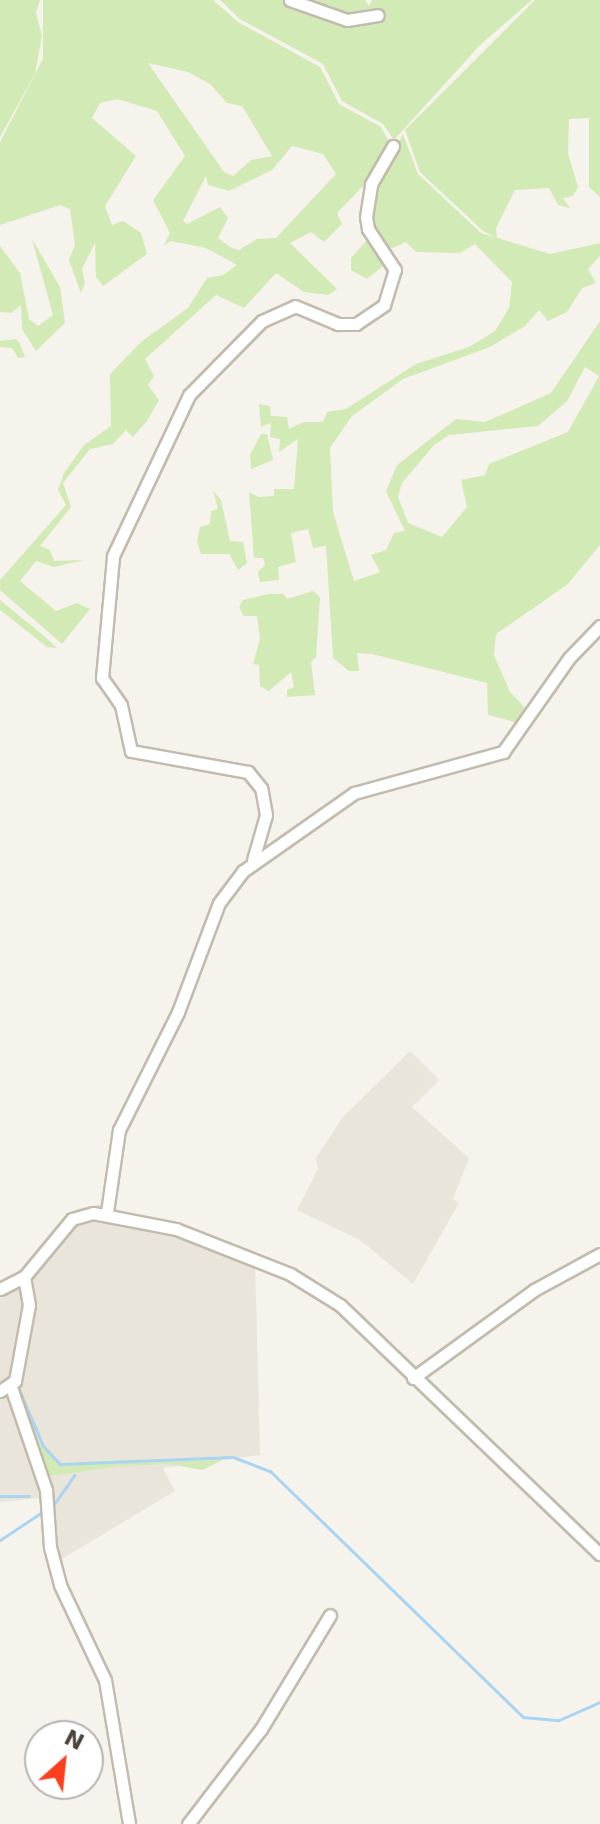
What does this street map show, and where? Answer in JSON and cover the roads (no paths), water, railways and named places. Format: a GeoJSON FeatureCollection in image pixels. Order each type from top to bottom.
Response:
{"type":"FeatureCollection","features":[{"type":"Feature","properties":{"kind":"street"},"geometry":{"type":"LineString","coordinates":[[290,0],[347,20],[378,15]]}},
{"type":"Feature","properties":{"kind":"street"},"geometry":{"type":"LineString","coordinates":[[253,860],[266,815],[261,788],[248,772],[131,751],[121,705],[102,678],[113,556],[189,395],[262,321],[295,306],[346,325],[365,320],[384,305],[395,270],[368,229],[366,217],[371,184],[393,146]]}},
{"type":"Feature","properties":{"kind":"street"},"geometry":{"type":"LineString","coordinates":[[107,1212],[119,1130],[178,1012],[219,903],[253,860],[354,793],[503,752],[569,658],[600,626]]}},
{"type":"Feature","properties":{"kind":"street"},"geometry":{"type":"LineString","coordinates":[[0,1289],[24,1277],[72,1219],[107,1212],[176,1229],[319,1289],[600,1554]]}},
{"type":"Feature","properties":{"kind":"street"},"geometry":{"type":"LineString","coordinates":[[413,1378],[534,1290],[600,1254]]}},
{"type":"Feature","properties":{"kind":"street"},"geometry":{"type":"LineString","coordinates":[[24,1277],[29,1305],[6,1389],[46,1490],[50,1547],[60,1585],[105,1680],[129,1824]]}},
{"type":"Feature","properties":{"kind":"street"},"geometry":{"type":"LineString","coordinates":[[188,1824],[261,1729],[330,1615]]}},
{"type":"Feature","properties":{"kind":"waterway"},"geometry":{"type":"LineString","coordinates":[[17,1385],[43,1446],[60,1464],[233,1457],[270,1471],[523,1717],[559,1720],[600,1702]]}},
{"type":"Feature","properties":{"kind":"waterway"},"geometry":{"type":"LineString","coordinates":[[52,1507],[74,1475]]}},
{"type":"Feature","properties":{"kind":"waterway"},"geometry":{"type":"LineString","coordinates":[[0,1496],[29,1496]]}},
{"type":"Feature","properties":{"kind":"waterway"},"geometry":{"type":"LineString","coordinates":[[0,1540],[42,1512]]}}]}
